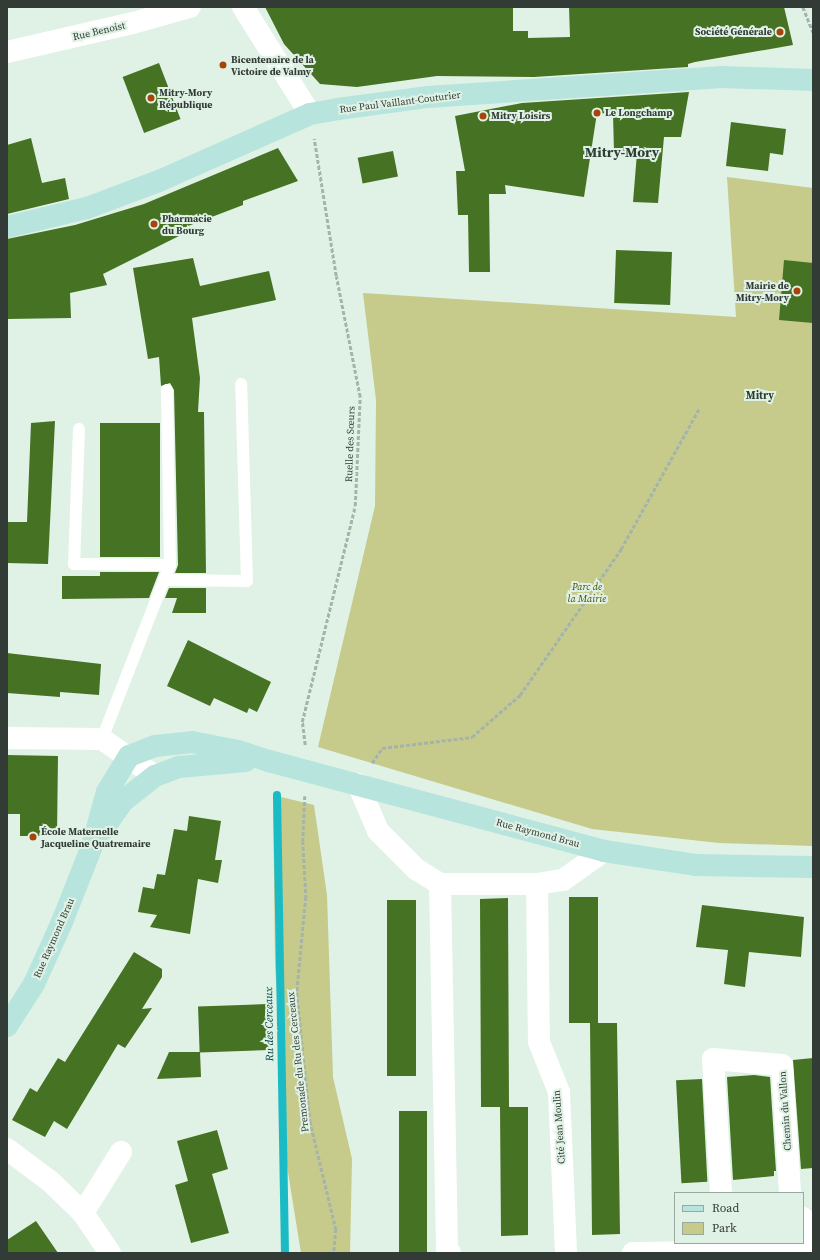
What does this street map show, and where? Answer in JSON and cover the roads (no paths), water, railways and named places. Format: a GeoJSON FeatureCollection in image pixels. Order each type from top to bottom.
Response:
{"type":"FeatureCollection","features":[{"type":"Feature","properties":{"kind":"street","name":"Rue Benoist"},"geometry":{"type":"LineString","coordinates":[[7,52],[133,24],[190,7]]}},
{"type":"Feature","properties":{"kind":"street"},"geometry":{"type":"LineString","coordinates":[[243,7],[310,114]]}},
{"type":"Feature","properties":{"kind":"street","name":"Rue Paul Vaillant-Couturier"},"geometry":{"type":"LineString","coordinates":[[7,227],[87,208],[130,192],[310,114],[444,96],[722,77],[813,80]]}},
{"type":"Feature","properties":{"kind":"street"},"geometry":{"type":"LineString","coordinates":[[7,738],[102,739],[129,756],[155,776]]}},
{"type":"Feature","properties":{"kind":"street","name":"Rue Raymond Brau"},"geometry":{"type":"LineString","coordinates":[[7,1026],[34,984],[62,922],[92,846],[107,792],[129,756],[155,746],[192,742],[238,751],[308,772],[358,784],[604,851],[697,865],[813,867]]}},
{"type":"Feature","properties":{"kind":"street","name":"Rue Raymond Brau"},"geometry":{"type":"LineString","coordinates":[[92,846],[123,801],[155,776],[179,767],[222,762],[269,761]]}},
{"type":"Feature","properties":{"kind":"street"},"geometry":{"type":"LineString","coordinates":[[358,784],[378,831],[416,869],[440,884],[537,884],[563,880],[604,851]]}},
{"type":"Feature","properties":{"kind":"street"},"geometry":{"type":"LineString","coordinates":[[440,884],[446,1249],[450,1253]]}},
{"type":"Feature","properties":{"kind":"street","name":"Cité Jean Moulin"},"geometry":{"type":"LineString","coordinates":[[537,884],[539,1042],[559,1092],[566,1253]]}},
{"type":"Feature","properties":{"kind":"street","name":"Chemin du Vallon"},"geometry":{"type":"LineString","coordinates":[[721,1192],[713,1059],[782,1065],[790,1192]]}},
{"type":"Feature","properties":{"kind":"street"},"geometry":{"type":"LineString","coordinates":[[7,1149],[52,1182],[83,1213],[110,1253]]}},
{"type":"Feature","properties":{"kind":"street"},"geometry":{"type":"LineString","coordinates":[[83,1213],[121,1152]]}},
{"type":"Feature","properties":{"kind":"street"},"geometry":{"type":"LineString","coordinates":[[804,1219],[813,1229]]}},
{"type":"Feature","properties":{"kind":"street"},"geometry":{"type":"LineString","coordinates":[[633,1253],[798,1251],[813,1239]]}},
{"type":"Feature","properties":{"kind":"lane"},"geometry":{"type":"LineString","coordinates":[[164,580],[247,581],[241,384]]}},
{"type":"Feature","properties":{"kind":"lane"},"geometry":{"type":"LineString","coordinates":[[102,739],[170,565],[167,390]]}},
{"type":"Feature","properties":{"kind":"lane"},"geometry":{"type":"LineString","coordinates":[[79,428],[74,564],[170,565]]}},
{"type":"Feature","properties":{"kind":"waterway","name":"Ru des Cerceaux"},"geometry":{"type":"LineString","coordinates":[[277,795],[285,1253]]}},
{"type":"Feature","properties":{"kind":"place","name":"Société Générale"},"geometry":{"type":"Point","coordinates":[780,32]}},
{"type":"Feature","properties":{"kind":"place","name":"Bicentenaire de la Victoire de Valmy"},"geometry":{"type":"Point","coordinates":[223,65]}},
{"type":"Feature","properties":{"kind":"place","name":"Mitry-Mory République"},"geometry":{"type":"Point","coordinates":[151,98]}},
{"type":"Feature","properties":{"kind":"place","name":"Le Longchamp"},"geometry":{"type":"Point","coordinates":[597,113]}},
{"type":"Feature","properties":{"kind":"place","name":"Mitry Loisirs"},"geometry":{"type":"Point","coordinates":[483,116]}},
{"type":"Feature","properties":{"kind":"place","name":"Pharmacie du Bourg"},"geometry":{"type":"Point","coordinates":[154,224]}},
{"type":"Feature","properties":{"kind":"place","name":"Mairie de Mitry-Mory"},"geometry":{"type":"Point","coordinates":[797,291]}},
{"type":"Feature","properties":{"kind":"place","name":"École Maternelle Jacqueline Quatremaire"},"geometry":{"type":"Point","coordinates":[33,837]}},
{"type":"Feature","properties":{"kind":"district","name":"Mitry-Mory"},"geometry":{"type":"Point","coordinates":[622,152]}},
{"type":"Feature","properties":{"kind":"district","name":"Mitry"},"geometry":{"type":"Point","coordinates":[760,396]}},
{"type":"Feature","properties":{"kind":"park label","name":"Parc de la Mairie"},"geometry":{"type":"Point","coordinates":[587,592]}}]}
